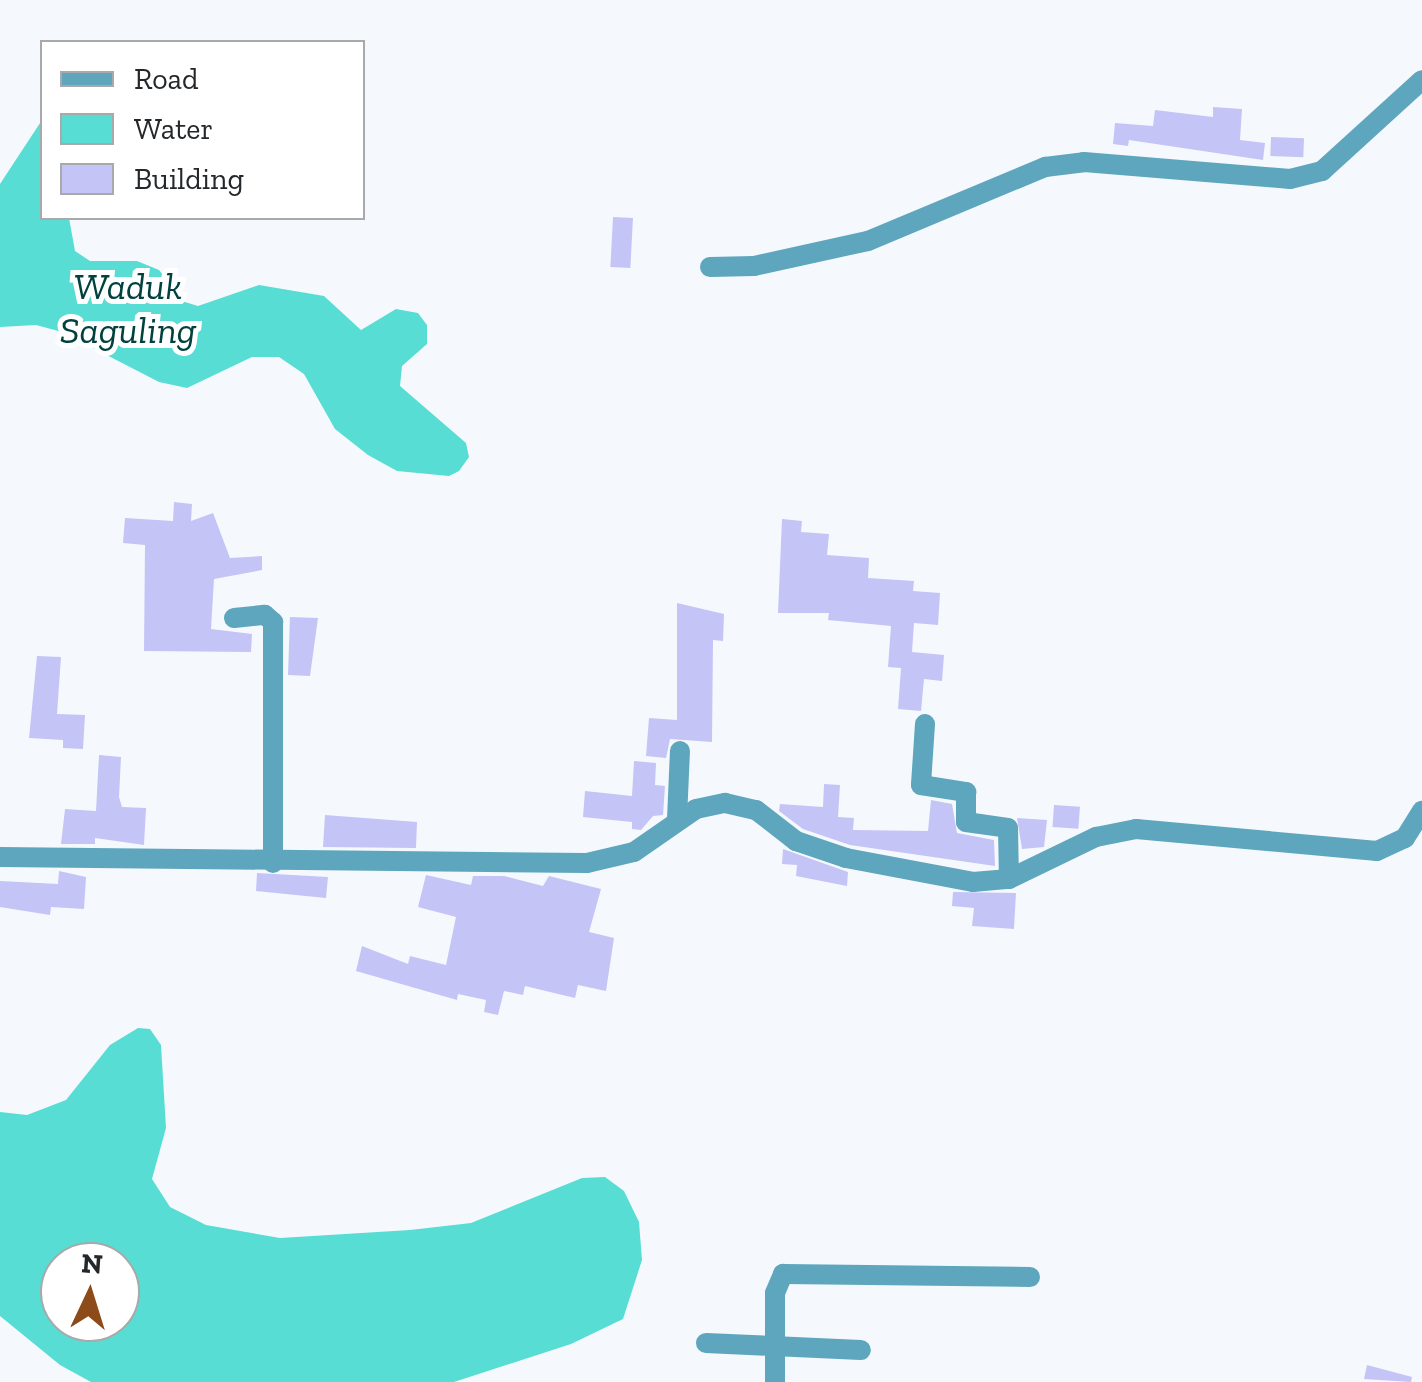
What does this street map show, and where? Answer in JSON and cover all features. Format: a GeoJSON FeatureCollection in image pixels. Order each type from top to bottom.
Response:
{"type":"FeatureCollection","features":[{"type":"Feature","properties":{"kind":"street"},"geometry":{"type":"LineString","coordinates":[[710,267],[754,266],[868,241],[1045,167],[1084,162],[1290,179],[1322,171],[1422,80]]}},
{"type":"Feature","properties":{"kind":"street"},"geometry":{"type":"LineString","coordinates":[[234,618],[265,614],[273,622],[273,863]]}},
{"type":"Feature","properties":{"kind":"street"},"geometry":{"type":"LineString","coordinates":[[925,724],[920,785],[966,792],[966,822],[1008,828],[1009,879]]}},
{"type":"Feature","properties":{"kind":"street"},"geometry":{"type":"LineString","coordinates":[[677,819],[680,751]]}},
{"type":"Feature","properties":{"kind":"street"},"geometry":{"type":"LineString","coordinates":[[0,856],[273,863],[587,863],[634,852],[677,819],[710,805],[742,804],[796,841],[846,858],[972,882],[1009,879],[1096,837],[1136,829],[1377,851],[1405,838],[1422,812]]}},
{"type":"Feature","properties":{"kind":"street"},"geometry":{"type":"LineString","coordinates":[[775,1382],[775,1293],[783,1274],[1030,1277]]}},
{"type":"Feature","properties":{"kind":"street"},"geometry":{"type":"LineString","coordinates":[[706,1343],[862,1350]]}},
{"type":"Feature","properties":{"kind":"water","name":"Waduk Saguling"},"geometry":{"type":"Polygon","coordinates":[[[40,123],[40,220],[69,220],[75,251],[90,261],[137,261],[159,270],[185,302],[198,306],[259,285],[324,296],[361,330],[396,309],[418,313],[427,325],[427,344],[402,366],[400,386],[466,443],[469,457],[459,471],[449,476],[397,471],[368,455],[335,429],[304,374],[279,357],[252,357],[187,388],[159,382],[62,332],[36,325],[0,327],[0,184],[40,123]]]}},
{"type":"Feature","properties":{"kind":"water"},"geometry":{"type":"Polygon","coordinates":[[[138,1028],[150,1029],[161,1045],[166,1128],[152,1179],[170,1207],[206,1225],[280,1238],[471,1223],[582,1178],[605,1177],[624,1191],[639,1222],[642,1260],[623,1319],[571,1344],[454,1382],[91,1382],[60,1365],[0,1316],[0,1112],[27,1115],[66,1100],[110,1045],[138,1028]]]}},
{"type":"Feature","properties":{"kind":"building"},"geometry":{"type":"Polygon","coordinates":[[[1213,107],[1242,109],[1240,140],[1265,143],[1263,160],[1129,140],[1128,146],[1113,144],[1115,123],[1153,126],[1155,110],[1213,117],[1213,107]]]}},
{"type":"Feature","properties":{"kind":"building"},"geometry":{"type":"Polygon","coordinates":[[[1271,137],[1304,138],[1303,157],[1270,156],[1271,137]]]}},
{"type":"Feature","properties":{"kind":"building"},"geometry":{"type":"Polygon","coordinates":[[[613,217],[633,218],[630,268],[610,267],[613,217]]]}},
{"type":"Feature","properties":{"kind":"building"},"geometry":{"type":"Polygon","coordinates":[[[174,502],[192,504],[191,521],[213,513],[230,558],[262,556],[262,570],[214,579],[211,629],[252,634],[251,652],[144,651],[145,545],[123,543],[125,518],[173,521],[174,502]]]}},
{"type":"Feature","properties":{"kind":"building"},"geometry":{"type":"Polygon","coordinates":[[[782,519],[802,521],[801,532],[829,534],[827,555],[869,558],[868,578],[914,581],[913,591],[940,593],[938,625],[914,623],[912,652],[944,655],[942,681],[924,679],[921,711],[898,709],[901,668],[888,667],[891,626],[828,620],[829,613],[778,613],[782,519]]]}},
{"type":"Feature","properties":{"kind":"building"},"geometry":{"type":"Polygon","coordinates":[[[677,603],[724,614],[723,641],[713,640],[712,742],[670,739],[666,758],[646,756],[649,718],[677,720],[677,603]]]}},
{"type":"Feature","properties":{"kind":"building"},"geometry":{"type":"Polygon","coordinates":[[[290,617],[318,618],[310,676],[288,675],[290,617]]]}},
{"type":"Feature","properties":{"kind":"building"},"geometry":{"type":"Polygon","coordinates":[[[37,656],[61,657],[57,714],[85,715],[83,749],[63,748],[63,740],[29,738],[37,656]]]}},
{"type":"Feature","properties":{"kind":"building"},"geometry":{"type":"Polygon","coordinates":[[[99,755],[121,757],[119,797],[122,807],[146,808],[144,845],[95,838],[95,844],[61,844],[65,809],[96,811],[99,755]]]}},
{"type":"Feature","properties":{"kind":"building"},"geometry":{"type":"Polygon","coordinates":[[[634,761],[656,763],[655,785],[665,786],[663,815],[653,816],[641,830],[632,829],[632,822],[583,817],[585,791],[632,796],[634,761]]]}},
{"type":"Feature","properties":{"kind":"building"},"geometry":{"type":"Polygon","coordinates":[[[824,784],[840,785],[838,817],[854,818],[853,830],[928,831],[931,800],[952,804],[957,833],[994,840],[995,866],[850,845],[803,829],[779,811],[780,804],[823,807],[824,784]]]}},
{"type":"Feature","properties":{"kind":"building"},"geometry":{"type":"Polygon","coordinates":[[[1054,805],[1080,807],[1078,829],[1052,827],[1054,805]]]}},
{"type":"Feature","properties":{"kind":"building"},"geometry":{"type":"Polygon","coordinates":[[[325,815],[417,822],[416,848],[323,847],[325,815]]]}},
{"type":"Feature","properties":{"kind":"building"},"geometry":{"type":"Polygon","coordinates":[[[1017,818],[1047,820],[1044,847],[1022,849],[1017,818]]]}},
{"type":"Feature","properties":{"kind":"building"},"geometry":{"type":"Polygon","coordinates":[[[783,849],[848,872],[847,886],[796,876],[797,865],[782,864],[783,849]]]}},
{"type":"Feature","properties":{"kind":"building"},"geometry":{"type":"Polygon","coordinates":[[[59,871],[86,877],[84,909],[51,907],[50,915],[0,907],[0,881],[58,884],[59,871]]]}},
{"type":"Feature","properties":{"kind":"building"},"geometry":{"type":"Polygon","coordinates":[[[257,873],[328,877],[326,898],[256,891],[257,873]]]}},
{"type":"Feature","properties":{"kind":"building"},"geometry":{"type":"Polygon","coordinates":[[[426,875],[471,885],[473,876],[504,876],[543,886],[549,876],[601,889],[589,932],[614,938],[606,991],[578,985],[575,998],[525,986],[523,995],[504,991],[498,1015],[484,1012],[486,1000],[458,994],[457,1000],[356,971],[362,946],[408,964],[410,956],[446,965],[456,917],[418,907],[426,875]]]}},
{"type":"Feature","properties":{"kind":"building"},"geometry":{"type":"Polygon","coordinates":[[[953,892],[1016,893],[1014,929],[972,926],[974,908],[952,906],[953,892]]]}},
{"type":"Feature","properties":{"kind":"building"},"geometry":{"type":"Polygon","coordinates":[[[1367,1365],[1412,1377],[1411,1382],[1364,1379],[1367,1365]]]}}]}
